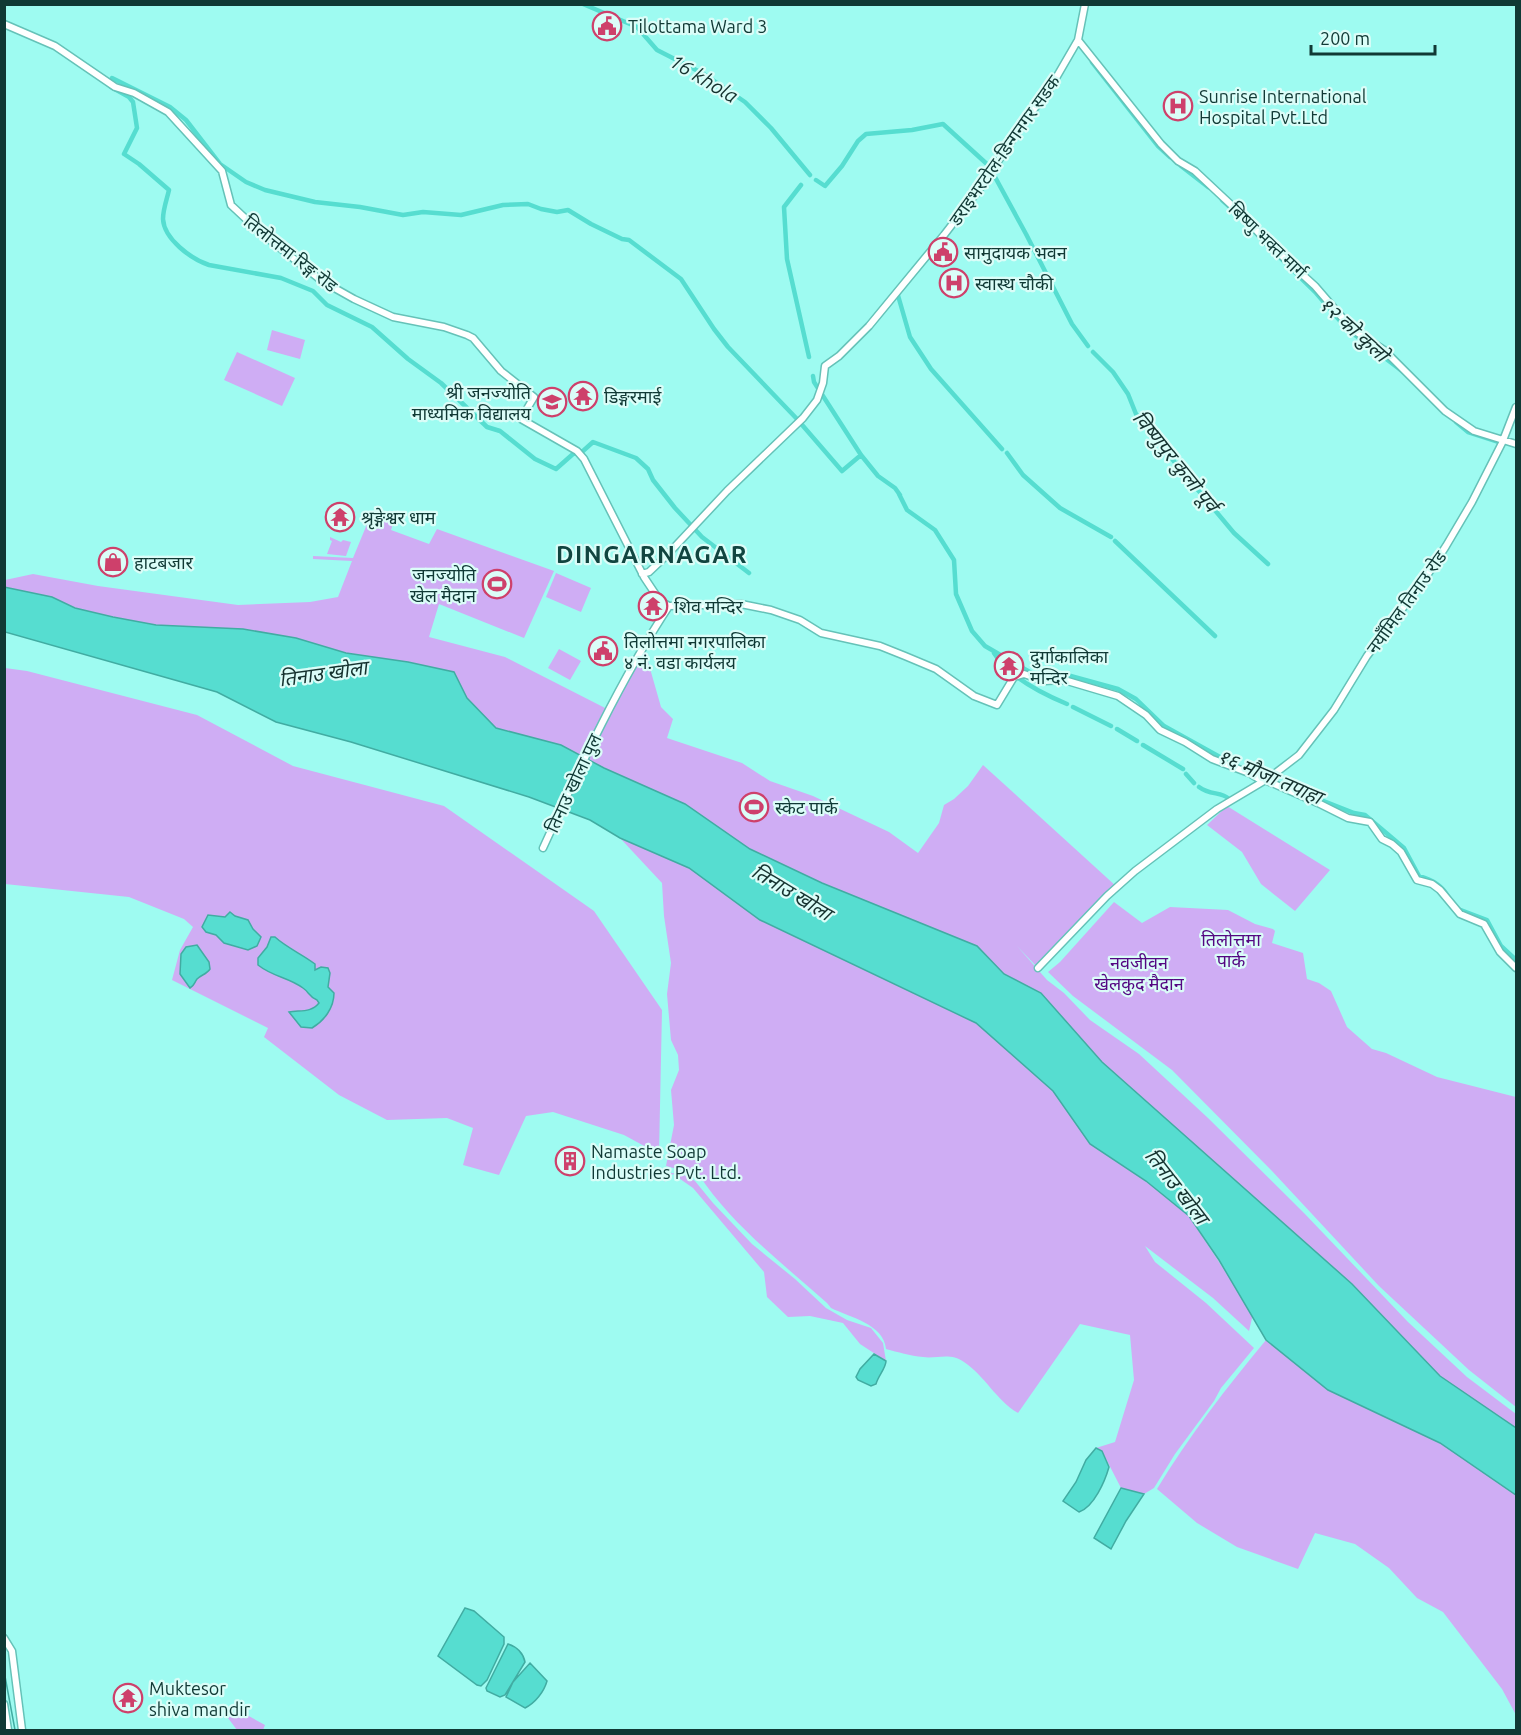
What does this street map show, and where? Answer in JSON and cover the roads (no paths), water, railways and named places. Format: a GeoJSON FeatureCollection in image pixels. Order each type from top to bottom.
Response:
{"type":"FeatureCollection","features":[{"type":"Feature","properties":{"kind":"street","name":"डराइभरटोल-डिन्गनगर सडक"},"geometry":{"type":"LineString","coordinates":[[642,574],[649,572],[668,554],[727,491],[803,418],[817,400],[823,383],[825,366],[839,356],[869,326],[966,207],[1024,122],[1049,90],[1078,40],[1085,4]]}},
{"type":"Feature","properties":{"kind":"street","name":"तिलोत्तमा रिङ्ग रोड"},"geometry":{"type":"LineString","coordinates":[[4,24],[55,46],[116,87],[134,93],[168,112],[222,171],[231,205],[261,233],[322,281],[393,317],[444,327],[473,338],[501,371],[534,397],[521,419],[579,452],[628,542],[642,574],[660,601],[669,606]]}},
{"type":"Feature","properties":{"kind":"street","name":"बिष्णु भक्त मार्ग"},"geometry":{"type":"LineString","coordinates":[[1078,40],[1161,144],[1178,161],[1195,171],[1242,215],[1270,245],[1315,286],[1352,329],[1384,350],[1445,411],[1474,431],[1516,444]]}},
{"type":"Feature","properties":{"kind":"street","name":"नयाँमिल तिनाउ रोड"},"geometry":{"type":"LineString","coordinates":[[1038,968],[1128,876],[1217,809],[1265,780],[1299,755],[1334,710],[1363,661],[1446,546],[1504,440],[1516,407]]}},
{"type":"Feature","properties":{"kind":"street"},"geometry":{"type":"LineString","coordinates":[[669,606],[741,604],[771,610],[800,620],[821,633],[880,646],[936,669],[974,696],[997,705],[1014,677],[1024,674],[1044,681],[1064,680],[1079,683],[1118,696],[1146,715],[1160,730],[1212,759],[1249,773],[1348,818],[1370,822],[1382,839],[1401,852],[1417,880],[1432,884],[1460,914],[1484,924],[1500,952],[1516,968]]}},
{"type":"Feature","properties":{"kind":"street","name":"तिनाउ खोला पुल"},"geometry":{"type":"LineString","coordinates":[[543,848],[604,719],[644,644],[669,606]]}},
{"type":"Feature","properties":{"kind":"street"},"geometry":{"type":"LineString","coordinates":[[4,1638],[12,1651],[22,1731]]}},
{"type":"Feature","properties":{"kind":"street"},"geometry":{"type":"LineString","coordinates":[[4,1704],[8,1731]]}},
{"type":"Feature","properties":{"kind":"water","name":"तिनाउ खोला"},"geometry":{"type":"Polygon","coordinates":[[[4,587],[52,597],[75,608],[113,617],[156,625],[243,629],[296,638],[346,653],[408,662],[454,672],[467,698],[496,728],[561,745],[604,768],[685,804],[750,849],[822,883],[977,946],[1004,974],[1041,993],[1102,1062],[1352,1284],[1440,1376],[1516,1428],[1516,1495],[1440,1443],[1328,1390],[1266,1340],[1219,1260],[1189,1216],[1146,1181],[1090,1144],[1053,1091],[976,1023],[760,920],[689,868],[620,838],[590,820],[529,797],[351,742],[276,722],[217,692],[5,632],[4,587]]]}},
{"type":"Feature","properties":{"kind":"water"},"geometry":{"type":"Polygon","coordinates":[[[230,912],[248,920],[261,937],[257,946],[248,950],[224,943],[202,927],[208,915],[225,917],[230,912]]]}},
{"type":"Feature","properties":{"kind":"water"},"geometry":{"type":"Polygon","coordinates":[[[271,937],[275,937],[315,964],[315,970],[321,967],[328,968],[330,973],[328,987],[334,993],[332,1004],[324,1018],[312,1028],[301,1027],[289,1012],[312,1008],[319,1003],[317,1000],[297,984],[258,965],[258,958],[267,947],[271,937]]]}},
{"type":"Feature","properties":{"kind":"water"},"geometry":{"type":"Polygon","coordinates":[[[197,945],[209,962],[210,969],[190,988],[180,974],[181,954],[186,947],[197,945]]]}},
{"type":"Feature","properties":{"kind":"water"},"geometry":{"type":"Polygon","coordinates":[[[874,1354],[886,1361],[876,1384],[871,1386],[856,1377],[874,1354]]]}},
{"type":"Feature","properties":{"kind":"water"},"geometry":{"type":"Polygon","coordinates":[[[1096,1448],[1102,1451],[1109,1467],[1094,1499],[1079,1512],[1063,1501],[1076,1482],[1086,1460],[1096,1448]]]}},
{"type":"Feature","properties":{"kind":"water"},"geometry":{"type":"Polygon","coordinates":[[[1121,1488],[1144,1494],[1111,1549],[1094,1538],[1121,1488]]]}},
{"type":"Feature","properties":{"kind":"water"},"geometry":{"type":"Polygon","coordinates":[[[465,1608],[474,1611],[504,1637],[504,1644],[487,1680],[481,1686],[438,1656],[465,1608]]]}},
{"type":"Feature","properties":{"kind":"water"},"geometry":{"type":"Polygon","coordinates":[[[508,1644],[519,1650],[525,1662],[505,1695],[500,1697],[487,1691],[486,1688],[508,1644]]]}},
{"type":"Feature","properties":{"kind":"water"},"geometry":{"type":"Polygon","coordinates":[[[530,1663],[547,1681],[539,1697],[525,1708],[506,1697],[513,1682],[530,1663]]]}},
{"type":"Feature","properties":{"kind":"waterway","name":"16 khola"},"geometry":{"type":"LineString","coordinates":[[583,4],[637,27],[657,50],[704,74],[745,102],[771,128],[810,175]]}},
{"type":"Feature","properties":{"kind":"waterway","name":"१२ को कुलो"},"geometry":{"type":"LineString","coordinates":[[1092,62],[1158,146],[1170,157]]}},
{"type":"Feature","properties":{"kind":"waterway"},"geometry":{"type":"LineString","coordinates":[[112,78],[170,107],[186,120],[220,164],[246,182],[265,190],[315,202],[403,215],[423,212],[461,215],[503,205],[528,204],[557,212],[568,210],[591,224],[629,240],[681,279],[728,347],[797,419],[842,471],[861,455]]}},
{"type":"Feature","properties":{"kind":"waterway"},"geometry":{"type":"LineString","coordinates":[[111,87],[129,97],[133,102],[137,128],[124,154],[169,190],[163,219],[168,234],[187,253],[209,265],[281,278],[313,291],[327,305],[372,327],[408,359],[441,383],[487,427],[500,431],[535,459],[556,469],[573,454],[583,451],[593,442],[636,458],[648,469],[653,480],[675,508],[702,537],[749,573]]}},
{"type":"Feature","properties":{"kind":"waterway","name":"16 khola"},"geometry":{"type":"LineString","coordinates":[[816,180],[825,186],[842,166],[858,141],[866,134],[912,130],[943,124],[988,165]]}},
{"type":"Feature","properties":{"kind":"waterway","name":"१२ को कुलो"},"geometry":{"type":"LineString","coordinates":[[1181,166],[1208,187]]}},
{"type":"Feature","properties":{"kind":"waterway","name":"विष्णुपुर कुलो पूर्व"},"geometry":{"type":"LineString","coordinates":[[995,177],[1072,324],[1088,346]]}},
{"type":"Feature","properties":{"kind":"waterway","name":"16 khola"},"geometry":{"type":"LineString","coordinates":[[801,185],[784,207],[787,259],[809,357]]}},
{"type":"Feature","properties":{"kind":"waterway","name":"१२ को कुलो"},"geometry":{"type":"LineString","coordinates":[[1222,200],[1242,218]]}},
{"type":"Feature","properties":{"kind":"waterway","name":"१२ को कुलो"},"geometry":{"type":"LineString","coordinates":[[1260,238],[1316,293],[1347,329],[1402,371]]}},
{"type":"Feature","properties":{"kind":"waterway"},"geometry":{"type":"LineString","coordinates":[[897,292],[910,337],[931,369],[1002,449]]}},
{"type":"Feature","properties":{"kind":"waterway","name":"विष्णुपुर कुलो पूर्व"},"geometry":{"type":"LineString","coordinates":[[1093,352],[1113,372],[1128,394],[1136,414],[1167,453],[1234,533],[1268,564]]}},
{"type":"Feature","properties":{"kind":"waterway","name":"१६ मौजा तपाहा"},"geometry":{"type":"LineString","coordinates":[[813,376],[814,382],[861,455],[878,476],[895,488],[900,495]]}},
{"type":"Feature","properties":{"kind":"waterway","name":"१२ को कुलो"},"geometry":{"type":"LineString","coordinates":[[1456,422],[1468,432],[1502,443]]}},
{"type":"Feature","properties":{"kind":"waterway"},"geometry":{"type":"LineString","coordinates":[[1007,453],[1023,475],[1060,508],[1111,537]]}},
{"type":"Feature","properties":{"kind":"waterway","name":"१६ मौजा तपाहा"},"geometry":{"type":"LineString","coordinates":[[899,494],[907,510],[935,530],[954,560],[956,594],[972,631],[985,646],[1035,675],[1067,675],[1118,689],[1136,699],[1164,726],[1238,767]]}},
{"type":"Feature","properties":{"kind":"waterway"},"geometry":{"type":"LineString","coordinates":[[1115,541],[1215,636]]}},
{"type":"Feature","properties":{"kind":"waterway"},"geometry":{"type":"LineString","coordinates":[[994,653],[1017,677],[1037,690],[1067,704]]}},
{"type":"Feature","properties":{"kind":"waterway"},"geometry":{"type":"LineString","coordinates":[[1073,707],[1111,726]]}},
{"type":"Feature","properties":{"kind":"waterway"},"geometry":{"type":"LineString","coordinates":[[1117,729],[1137,741]]}},
{"type":"Feature","properties":{"kind":"waterway"},"geometry":{"type":"LineString","coordinates":[[1143,745],[1183,769]]}},
{"type":"Feature","properties":{"kind":"waterway"},"geometry":{"type":"LineString","coordinates":[[1186,774],[1194,783]]}},
{"type":"Feature","properties":{"kind":"waterway"},"geometry":{"type":"LineString","coordinates":[[1199,787],[1229,799]]}},
{"type":"Feature","properties":{"kind":"waterway","name":"१६ मौजा तपाहा"},"geometry":{"type":"LineString","coordinates":[[1288,787],[1354,813],[1365,815],[1404,848],[1419,876],[1437,884],[1449,898]]}},
{"type":"Feature","properties":{"kind":"waterway","name":"१६ मौजा तपाहा"},"geometry":{"type":"LineString","coordinates":[[1458,909],[1487,920],[1501,946],[1516,960]]}},
{"type":"Feature","properties":{"kind":"waterway"},"geometry":{"type":"LineString","coordinates":[[4,1671],[15,1730]]}},
{"type":"Feature","properties":{"kind":"place","name":"Tilottama Ward 3"},"geometry":{"type":"Point","coordinates":[607,26]}},
{"type":"Feature","properties":{"kind":"place","name":"Sunrise International Hospital Pvt.Ltd"},"geometry":{"type":"Point","coordinates":[1178,106]}},
{"type":"Feature","properties":{"kind":"place","name":"सामुदायक भवन"},"geometry":{"type":"Point","coordinates":[943,252]}},
{"type":"Feature","properties":{"kind":"place","name":"स्वास्थ चौकी"},"geometry":{"type":"Point","coordinates":[954,283]}},
{"type":"Feature","properties":{"kind":"place","name":"डिङ्गरमाई"},"geometry":{"type":"Point","coordinates":[583,396]}},
{"type":"Feature","properties":{"kind":"place","name":"श्री जनज्योति माध्यमिक विद्यालय"},"geometry":{"type":"Point","coordinates":[552,402]}},
{"type":"Feature","properties":{"kind":"place","name":"श्रृङ्गेश्वर धाम"},"geometry":{"type":"Point","coordinates":[340,517]}},
{"type":"Feature","properties":{"kind":"place","name":"हाटबजार"},"geometry":{"type":"Point","coordinates":[113,562]}},
{"type":"Feature","properties":{"kind":"place","name":"जनज्योति खेल मैदान"},"geometry":{"type":"Point","coordinates":[497,584]}},
{"type":"Feature","properties":{"kind":"place","name":"शिव मन्दिर"},"geometry":{"type":"Point","coordinates":[653,606]}},
{"type":"Feature","properties":{"kind":"place","name":"तिलोत्तमा नगरपालिका ४ नं. वडा कार्यलय"},"geometry":{"type":"Point","coordinates":[603,651]}},
{"type":"Feature","properties":{"kind":"place","name":"दुर्गाकालिका मन्दिर"},"geometry":{"type":"Point","coordinates":[1009,666]}},
{"type":"Feature","properties":{"kind":"place","name":"स्केट पार्क"},"geometry":{"type":"Point","coordinates":[754,807]}},
{"type":"Feature","properties":{"kind":"place","name":"Namaste Soap Industries Pvt. Ltd."},"geometry":{"type":"Point","coordinates":[570,1161]}},
{"type":"Feature","properties":{"kind":"place","name":"Muktesor shiva mandir"},"geometry":{"type":"Point","coordinates":[128,1698]}},
{"type":"Feature","properties":{"kind":"district","name":"DINGARNAGAR"},"geometry":{"type":"Point","coordinates":[652,554]}},
{"type":"Feature","properties":{"kind":"park label","name":"तिलोत्तमा पार्क"},"geometry":{"type":"Point","coordinates":[1231,949]}},
{"type":"Feature","properties":{"kind":"park label","name":"नवजीवन खेलकुद मैदान"},"geometry":{"type":"Point","coordinates":[1139,972]}}]}
